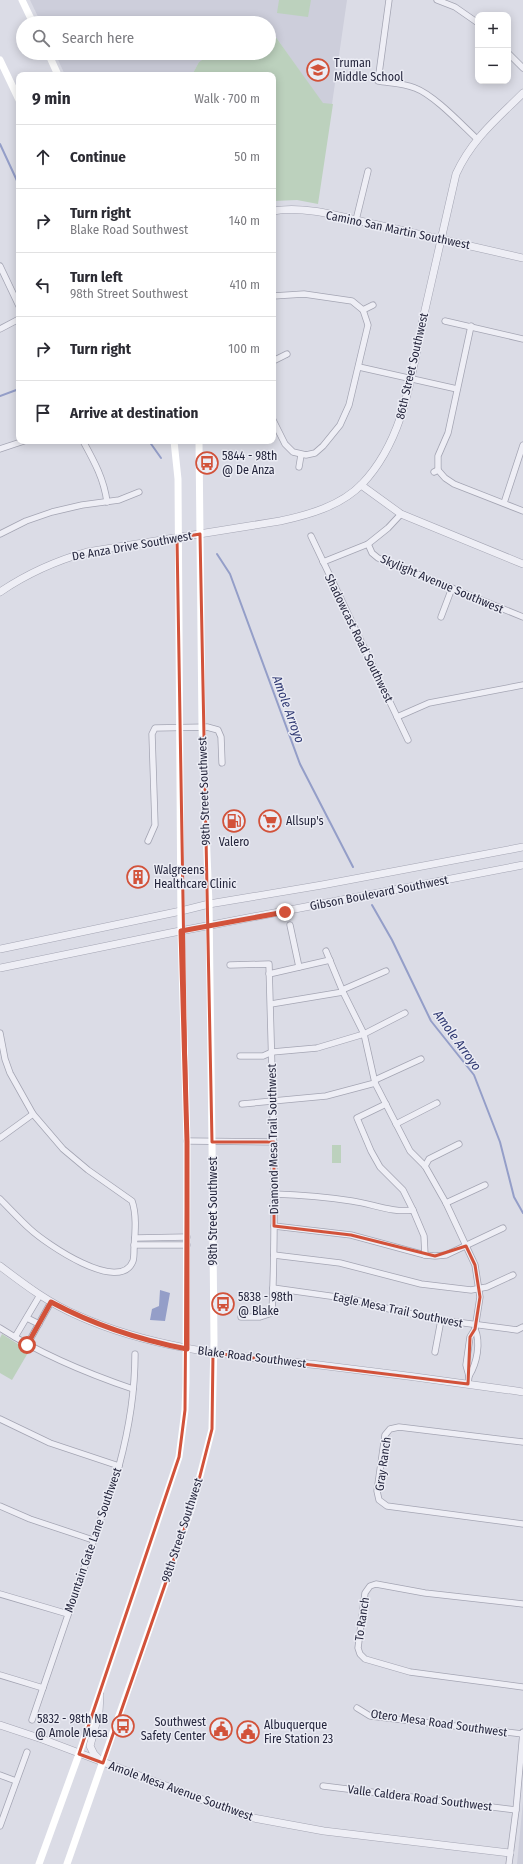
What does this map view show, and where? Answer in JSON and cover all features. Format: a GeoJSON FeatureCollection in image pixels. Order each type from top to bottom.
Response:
{"type":"FeatureCollection","features":[{"type":"Feature","properties":{"kind":"main road"},"geometry":{"type":"LineString","coordinates":[[22,0],[30,16]]}},
{"type":"Feature","properties":{"kind":"main road"},"geometry":{"type":"LineString","coordinates":[[0,60],[16,94]]}},
{"type":"Feature","properties":{"kind":"main road"},"geometry":{"type":"LineString","coordinates":[[51,60],[57,72]]}},
{"type":"Feature","properties":{"kind":"main road","name":"98th Street Southwest"},"geometry":{"type":"LineString","coordinates":[[39,1864],[79,1754],[179,1457],[185,1410],[187,1349],[187,1141],[181,931],[177,538],[178,479],[174,444]]}},
{"type":"Feature","properties":{"kind":"main road","name":"98th Street Southwest"},"geometry":{"type":"LineString","coordinates":[[67,1864],[192,1507],[212,1429],[212,1142],[209,904],[202,727],[199,444]]}},
{"type":"Feature","properties":{"kind":"street"},"geometry":{"type":"LineString","coordinates":[[389,0],[378,81],[403,84],[416,88],[428,95],[477,138]]}},
{"type":"Feature","properties":{"kind":"street"},"geometry":{"type":"LineString","coordinates":[[437,0],[455,7],[475,21]]}},
{"type":"Feature","properties":{"kind":"street"},"geometry":{"type":"LineString","coordinates":[[511,56],[523,68]]}},
{"type":"Feature","properties":{"kind":"street","name":"86th Street Southwest"},"geometry":{"type":"LineString","coordinates":[[200,534],[307,515],[344,497],[361,485],[374,470],[392,441],[401,415],[456,174],[465,156],[477,138],[523,93]]}},
{"type":"Feature","properties":{"kind":"street"},"geometry":{"type":"LineString","coordinates":[[356,220],[368,171]]}},
{"type":"Feature","properties":{"kind":"street","name":"Camino San Martin Southwest"},"geometry":{"type":"LineString","coordinates":[[276,211],[311,211],[523,258]]}},
{"type":"Feature","properties":{"kind":"street"},"geometry":{"type":"LineString","coordinates":[[0,266],[16,300]]}},
{"type":"Feature","properties":{"kind":"street"},"geometry":{"type":"LineString","coordinates":[[276,296],[295,293],[352,301],[363,310],[368,325],[350,405],[340,425],[319,450],[310,454],[301,455],[293,452],[287,447],[276,426]]}},
{"type":"Feature","properties":{"kind":"street"},"geometry":{"type":"LineString","coordinates":[[363,310],[373,305]]}},
{"type":"Feature","properties":{"kind":"street"},"geometry":{"type":"LineString","coordinates":[[0,329],[16,321]]}},
{"type":"Feature","properties":{"kind":"street"},"geometry":{"type":"LineString","coordinates":[[445,321],[523,338]]}},
{"type":"Feature","properties":{"kind":"street"},"geometry":{"type":"LineString","coordinates":[[471,326],[448,434],[438,456],[436,471],[454,484],[523,511]]}},
{"type":"Feature","properties":{"kind":"street"},"geometry":{"type":"LineString","coordinates":[[276,360],[287,354]]}},
{"type":"Feature","properties":{"kind":"street"},"geometry":{"type":"LineString","coordinates":[[359,367],[457,389]]}},
{"type":"Feature","properties":{"kind":"street"},"geometry":{"type":"LineString","coordinates":[[0,449],[16,444]]}},
{"type":"Feature","properties":{"kind":"street"},"geometry":{"type":"LineString","coordinates":[[84,444],[103,482],[107,502]]}},
{"type":"Feature","properties":{"kind":"street"},"geometry":{"type":"LineString","coordinates":[[504,503],[523,445]]}},
{"type":"Feature","properties":{"kind":"street"},"geometry":{"type":"LineString","coordinates":[[299,467],[301,455]]}},
{"type":"Feature","properties":{"kind":"street"},"geometry":{"type":"LineString","coordinates":[[361,485],[401,514],[523,564]]}},
{"type":"Feature","properties":{"kind":"street"},"geometry":{"type":"LineString","coordinates":[[0,534],[26,521],[52,512],[82,505],[119,500],[139,492]]}},
{"type":"Feature","properties":{"kind":"street"},"geometry":{"type":"LineString","coordinates":[[323,562],[368,544],[388,528],[401,514]]}},
{"type":"Feature","properties":{"kind":"street","name":"De Anza Drive Southwest"},"geometry":{"type":"LineString","coordinates":[[0,592],[21,578],[63,558],[87,552],[200,534]]}},
{"type":"Feature","properties":{"kind":"street","name":"Shadowcast Road Southwest"},"geometry":{"type":"LineString","coordinates":[[311,536],[408,740]]}},
{"type":"Feature","properties":{"kind":"street","name":"Skylight Avenue Southwest"},"geometry":{"type":"LineString","coordinates":[[368,544],[372,553],[378,558],[523,617]]}},
{"type":"Feature","properties":{"kind":"street"},"geometry":{"type":"LineString","coordinates":[[441,617],[452,588]]}},
{"type":"Feature","properties":{"kind":"street"},"geometry":{"type":"LineString","coordinates":[[397,717],[429,703],[523,685]]}},
{"type":"Feature","properties":{"kind":"street"},"geometry":{"type":"LineString","coordinates":[[148,841],[155,826],[152,734],[156,727],[179,726],[215,728],[220,734],[222,764]]}},
{"type":"Feature","properties":{"kind":"street","name":"Gibson Boulevard Southwest"},"geometry":{"type":"LineString","coordinates":[[0,949],[209,904],[323,885],[523,847]]}},
{"type":"Feature","properties":{"kind":"street","name":"Gibson Boulevard Southwest"},"geometry":{"type":"LineString","coordinates":[[0,968],[181,931],[523,865]]}},
{"type":"Feature","properties":{"kind":"street"},"geometry":{"type":"LineString","coordinates":[[290,925],[299,967]]}},
{"type":"Feature","properties":{"kind":"street"},"geometry":{"type":"LineString","coordinates":[[326,951],[342,991],[364,1034],[375,1081],[410,1151],[425,1166],[446,1203],[475,1264],[479,1288],[476,1328],[479,1338],[475,1367],[469,1376]]}},
{"type":"Feature","properties":{"kind":"street"},"geometry":{"type":"LineString","coordinates":[[269,974],[330,960]]}},
{"type":"Feature","properties":{"kind":"street","name":"Diamond Mesa Trail Southwest"},"geometry":{"type":"LineString","coordinates":[[230,965],[269,964],[271,1004],[274,1142],[274,1255],[272,1313],[260,1317],[241,1317]]}},
{"type":"Feature","properties":{"kind":"street"},"geometry":{"type":"LineString","coordinates":[[271,1004],[342,991],[386,971]]}},
{"type":"Feature","properties":{"kind":"street"},"geometry":{"type":"LineString","coordinates":[[240,1056],[263,1056],[272,1052],[317,1048],[364,1034],[405,1013]]}},
{"type":"Feature","properties":{"kind":"street"},"geometry":{"type":"LineString","coordinates":[[0,1033],[5,1059],[10,1073],[33,1114],[63,1149],[88,1170],[132,1201],[134,1206],[135,1238],[133,1262],[126,1270],[114,1273],[101,1271],[82,1263],[31,1230],[0,1199]]}},
{"type":"Feature","properties":{"kind":"street"},"geometry":{"type":"LineString","coordinates":[[242,1104],[326,1096],[375,1081],[421,1059]]}},
{"type":"Feature","properties":{"kind":"street"},"geometry":{"type":"LineString","coordinates":[[396,1124],[437,1103]]}},
{"type":"Feature","properties":{"kind":"street"},"geometry":{"type":"LineString","coordinates":[[386,1104],[357,1118],[371,1151],[380,1167],[402,1190],[413,1210],[424,1236],[425,1255]]}},
{"type":"Feature","properties":{"kind":"street"},"geometry":{"type":"LineString","coordinates":[[0,1138],[33,1114]]}},
{"type":"Feature","properties":{"kind":"street"},"geometry":{"type":"LineString","coordinates":[[187,1141],[274,1142]]}},
{"type":"Feature","properties":{"kind":"street"},"geometry":{"type":"LineString","coordinates":[[425,1166],[429,1159],[459,1144]]}},
{"type":"Feature","properties":{"kind":"street"},"geometry":{"type":"LineString","coordinates":[[446,1203],[485,1185]]}},
{"type":"Feature","properties":{"kind":"street"},"geometry":{"type":"LineString","coordinates":[[274,1194],[302,1195],[353,1201],[400,1212],[413,1210]]}},
{"type":"Feature","properties":{"kind":"street"},"geometry":{"type":"LineString","coordinates":[[274,1226],[351,1235],[425,1255],[435,1256],[446,1255],[503,1228]]}},
{"type":"Feature","properties":{"kind":"street"},"geometry":{"type":"LineString","coordinates":[[165,1237],[165,1245]]}},
{"type":"Feature","properties":{"kind":"street"},"geometry":{"type":"LineString","coordinates":[[135,1238],[187,1237]]}},
{"type":"Feature","properties":{"kind":"street"},"geometry":{"type":"LineString","coordinates":[[134,1245],[187,1245]]}},
{"type":"Feature","properties":{"kind":"street"},"geometry":{"type":"LineString","coordinates":[[274,1255],[340,1263],[421,1284],[471,1290],[487,1287],[513,1276]]}},
{"type":"Feature","properties":{"kind":"street","name":"Blake Road Southwest"},"geometry":{"type":"LineString","coordinates":[[0,1266],[51,1302],[80,1316],[123,1333],[187,1349],[523,1392]]}},
{"type":"Feature","properties":{"kind":"street","name":"Eagle Mesa Trail Southwest"},"geometry":{"type":"LineString","coordinates":[[273,1288],[352,1299],[397,1311],[476,1328],[517,1330],[523,1327]]}},
{"type":"Feature","properties":{"kind":"street"},"geometry":{"type":"LineString","coordinates":[[15,1337],[40,1295]]}},
{"type":"Feature","properties":{"kind":"street"},"geometry":{"type":"LineString","coordinates":[[27,1345],[51,1302]]}},
{"type":"Feature","properties":{"kind":"street"},"geometry":{"type":"LineString","coordinates":[[26,1318],[39,1324]]}},
{"type":"Feature","properties":{"kind":"street"},"geometry":{"type":"LineString","coordinates":[[435,1352],[441,1320]]}},
{"type":"Feature","properties":{"kind":"street"},"geometry":{"type":"LineString","coordinates":[[0,1328],[27,1345],[89,1374],[133,1389]]}},
{"type":"Feature","properties":{"kind":"street"},"geometry":{"type":"LineString","coordinates":[[468,1384],[469,1376],[466,1365],[468,1350],[470,1337],[476,1328]]}},
{"type":"Feature","properties":{"kind":"street"},"geometry":{"type":"LineString","coordinates":[[468,1350],[477,1351]]}},
{"type":"Feature","properties":{"kind":"street","name":"Mountain Gate Lane Southwest"},"geometry":{"type":"LineString","coordinates":[[32,1720],[119,1466],[126,1439],[133,1389],[135,1354]]}},
{"type":"Feature","properties":{"kind":"street"},"geometry":{"type":"LineString","coordinates":[[0,1419],[57,1445],[119,1466]]}},
{"type":"Feature","properties":{"kind":"street","name":"Gray Ranch"},"geometry":{"type":"LineString","coordinates":[[523,1442],[399,1427],[390,1429],[385,1434],[377,1491],[379,1500],[387,1506],[523,1524]]}},
{"type":"Feature","properties":{"kind":"street"},"geometry":{"type":"LineString","coordinates":[[0,1506],[30,1519],[93,1540]]}},
{"type":"Feature","properties":{"kind":"street","name":"To Ranch"},"geometry":{"type":"LineString","coordinates":[[523,1603],[425,1593],[376,1584],[370,1586],[365,1593],[358,1648],[360,1654],[365,1658],[410,1672],[523,1687]]}},
{"type":"Feature","properties":{"kind":"street"},"geometry":{"type":"LineString","coordinates":[[0,1594],[68,1614]]}},
{"type":"Feature","properties":{"kind":"street"},"geometry":{"type":"LineString","coordinates":[[0,1675],[43,1688]]}},
{"type":"Feature","properties":{"kind":"street"},"geometry":{"type":"LineString","coordinates":[[100,1689],[99,1712],[90,1746],[94,1754],[103,1763]]}},
{"type":"Feature","properties":{"kind":"street","name":"Otero Mesa Road Southwest"},"geometry":{"type":"LineString","coordinates":[[357,1708],[370,1716],[523,1733]]}},
{"type":"Feature","properties":{"kind":"street","name":"Amole Mesa Avenue Southwest"},"geometry":{"type":"LineString","coordinates":[[0,1725],[42,1739],[248,1817],[324,1831],[510,1853]]}},
{"type":"Feature","properties":{"kind":"street"},"geometry":{"type":"LineString","coordinates":[[509,1864],[516,1810],[523,1733]]}},
{"type":"Feature","properties":{"kind":"street"},"geometry":{"type":"LineString","coordinates":[[0,1826],[27,1752]]}},
{"type":"Feature","properties":{"kind":"street"},"geometry":{"type":"LineString","coordinates":[[0,1775],[16,1780]]}},
{"type":"Feature","properties":{"kind":"street","name":"Valle Caldera Road Southwest"},"geometry":{"type":"LineString","coordinates":[[323,1786],[516,1810]]}},
{"type":"Feature","properties":{"kind":"highlighted area"},"geometry":{"type":"Polygon","coordinates":[[[200,534],[212,1142],[274,1142],[274,1226],[351,1235],[435,1256],[466,1246],[475,1265],[480,1297],[475,1329],[470,1337],[468,1384],[213,1353],[212,1429],[192,1507],[103,1763],[79,1754],[179,1457],[185,1410],[187,1141],[177,538],[200,534]]]}},
{"type":"Feature","properties":{"kind":"shaded area","name":"Truman Middle School"},"geometry":{"type":"Polygon","coordinates":[[[30,0],[347,0],[332,104],[323,104],[276,37],[276,16],[38,16],[30,0]]]}},
{"type":"Feature","properties":{"kind":"shaded area"},"geometry":{"type":"Polygon","coordinates":[[[58,60],[202,60],[199,62],[194,72],[64,72],[58,60]]]}},
{"type":"Feature","properties":{"kind":"shaded area"},"geometry":{"type":"Polygon","coordinates":[[[523,1801],[523,1864],[517,1864],[523,1801]]]}},
{"type":"Feature","properties":{"kind":"green space"},"geometry":{"type":"Polygon","coordinates":[[[279,0],[311,0],[308,17],[277,13],[279,0]]]}},
{"type":"Feature","properties":{"kind":"green space"},"geometry":{"type":"Polygon","coordinates":[[[276,37],[323,103],[333,104],[318,204],[297,200],[276,201],[276,72],[194,72],[199,62],[202,60],[276,60],[276,37]]]}},
{"type":"Feature","properties":{"kind":"green space"},"geometry":{"type":"Polygon","coordinates":[[[332,1145],[341,1145],[341,1163],[332,1163],[332,1145]]]}},
{"type":"Feature","properties":{"kind":"green space"},"geometry":{"type":"Polygon","coordinates":[[[2,1334],[29,1351],[12,1380],[0,1373],[0,1338],[2,1334]]]}},
{"type":"Feature","properties":{"kind":"water"},"geometry":{"type":"Polygon","coordinates":[[[160,1290],[170,1293],[165,1321],[150,1320],[152,1309],[159,1306],[160,1290]]]}},
{"type":"Feature","properties":{"kind":"waterway"},"geometry":{"type":"LineString","coordinates":[[0,144],[16,179]]}},
{"type":"Feature","properties":{"kind":"waterway","name":"Amole Arroyo"},"geometry":{"type":"LineString","coordinates":[[0,396],[16,390]]}},
{"type":"Feature","properties":{"kind":"waterway","name":"Amole Arroyo"},"geometry":{"type":"LineString","coordinates":[[151,444],[161,458]]}},
{"type":"Feature","properties":{"kind":"waterway","name":"Amole Arroyo"},"geometry":{"type":"LineString","coordinates":[[217,554],[230,574],[300,764],[353,867]]}},
{"type":"Feature","properties":{"kind":"waterway","name":"Amole Arroyo"},"geometry":{"type":"LineString","coordinates":[[372,905],[392,940],[431,1021],[474,1075],[500,1142],[514,1197],[523,1213]]}},
{"type":"Feature","properties":{"kind":"place","name":"Truman Middle School"},"geometry":{"type":"Point","coordinates":[318,70]}},
{"type":"Feature","properties":{"kind":"place","name":"5844 - 98th @ De Anza"},"geometry":{"type":"Point","coordinates":[207,463]}},
{"type":"Feature","properties":{"kind":"place","name":"Valero"},"geometry":{"type":"Point","coordinates":[234,821]}},
{"type":"Feature","properties":{"kind":"place","name":"Allsup's"},"geometry":{"type":"Point","coordinates":[270,821]}},
{"type":"Feature","properties":{"kind":"place","name":"Walgreens Healthcare Clinic"},"geometry":{"type":"Point","coordinates":[138,877]}},
{"type":"Feature","properties":{"kind":"place","name":"5838 - 98th @ Blake"},"geometry":{"type":"Point","coordinates":[223,1304]}},
{"type":"Feature","properties":{"kind":"place","name":"5832 - 98th NB @ Amole Mesa"},"geometry":{"type":"Point","coordinates":[123,1726]}},
{"type":"Feature","properties":{"kind":"place","name":"Southwest Safety Center"},"geometry":{"type":"Point","coordinates":[221,1729]}},
{"type":"Feature","properties":{"kind":"place","name":"Albuquerque Fire Station 23"},"geometry":{"type":"Point","coordinates":[248,1732]}},
{"type":"Feature","properties":{"kind":"route"},"geometry":{"type":"LineString","coordinates":[[27,1345],[51,1302],[80,1316],[123,1333],[162,1344],[187,1349],[187,1141],[181,931],[285,912]]}}]}
